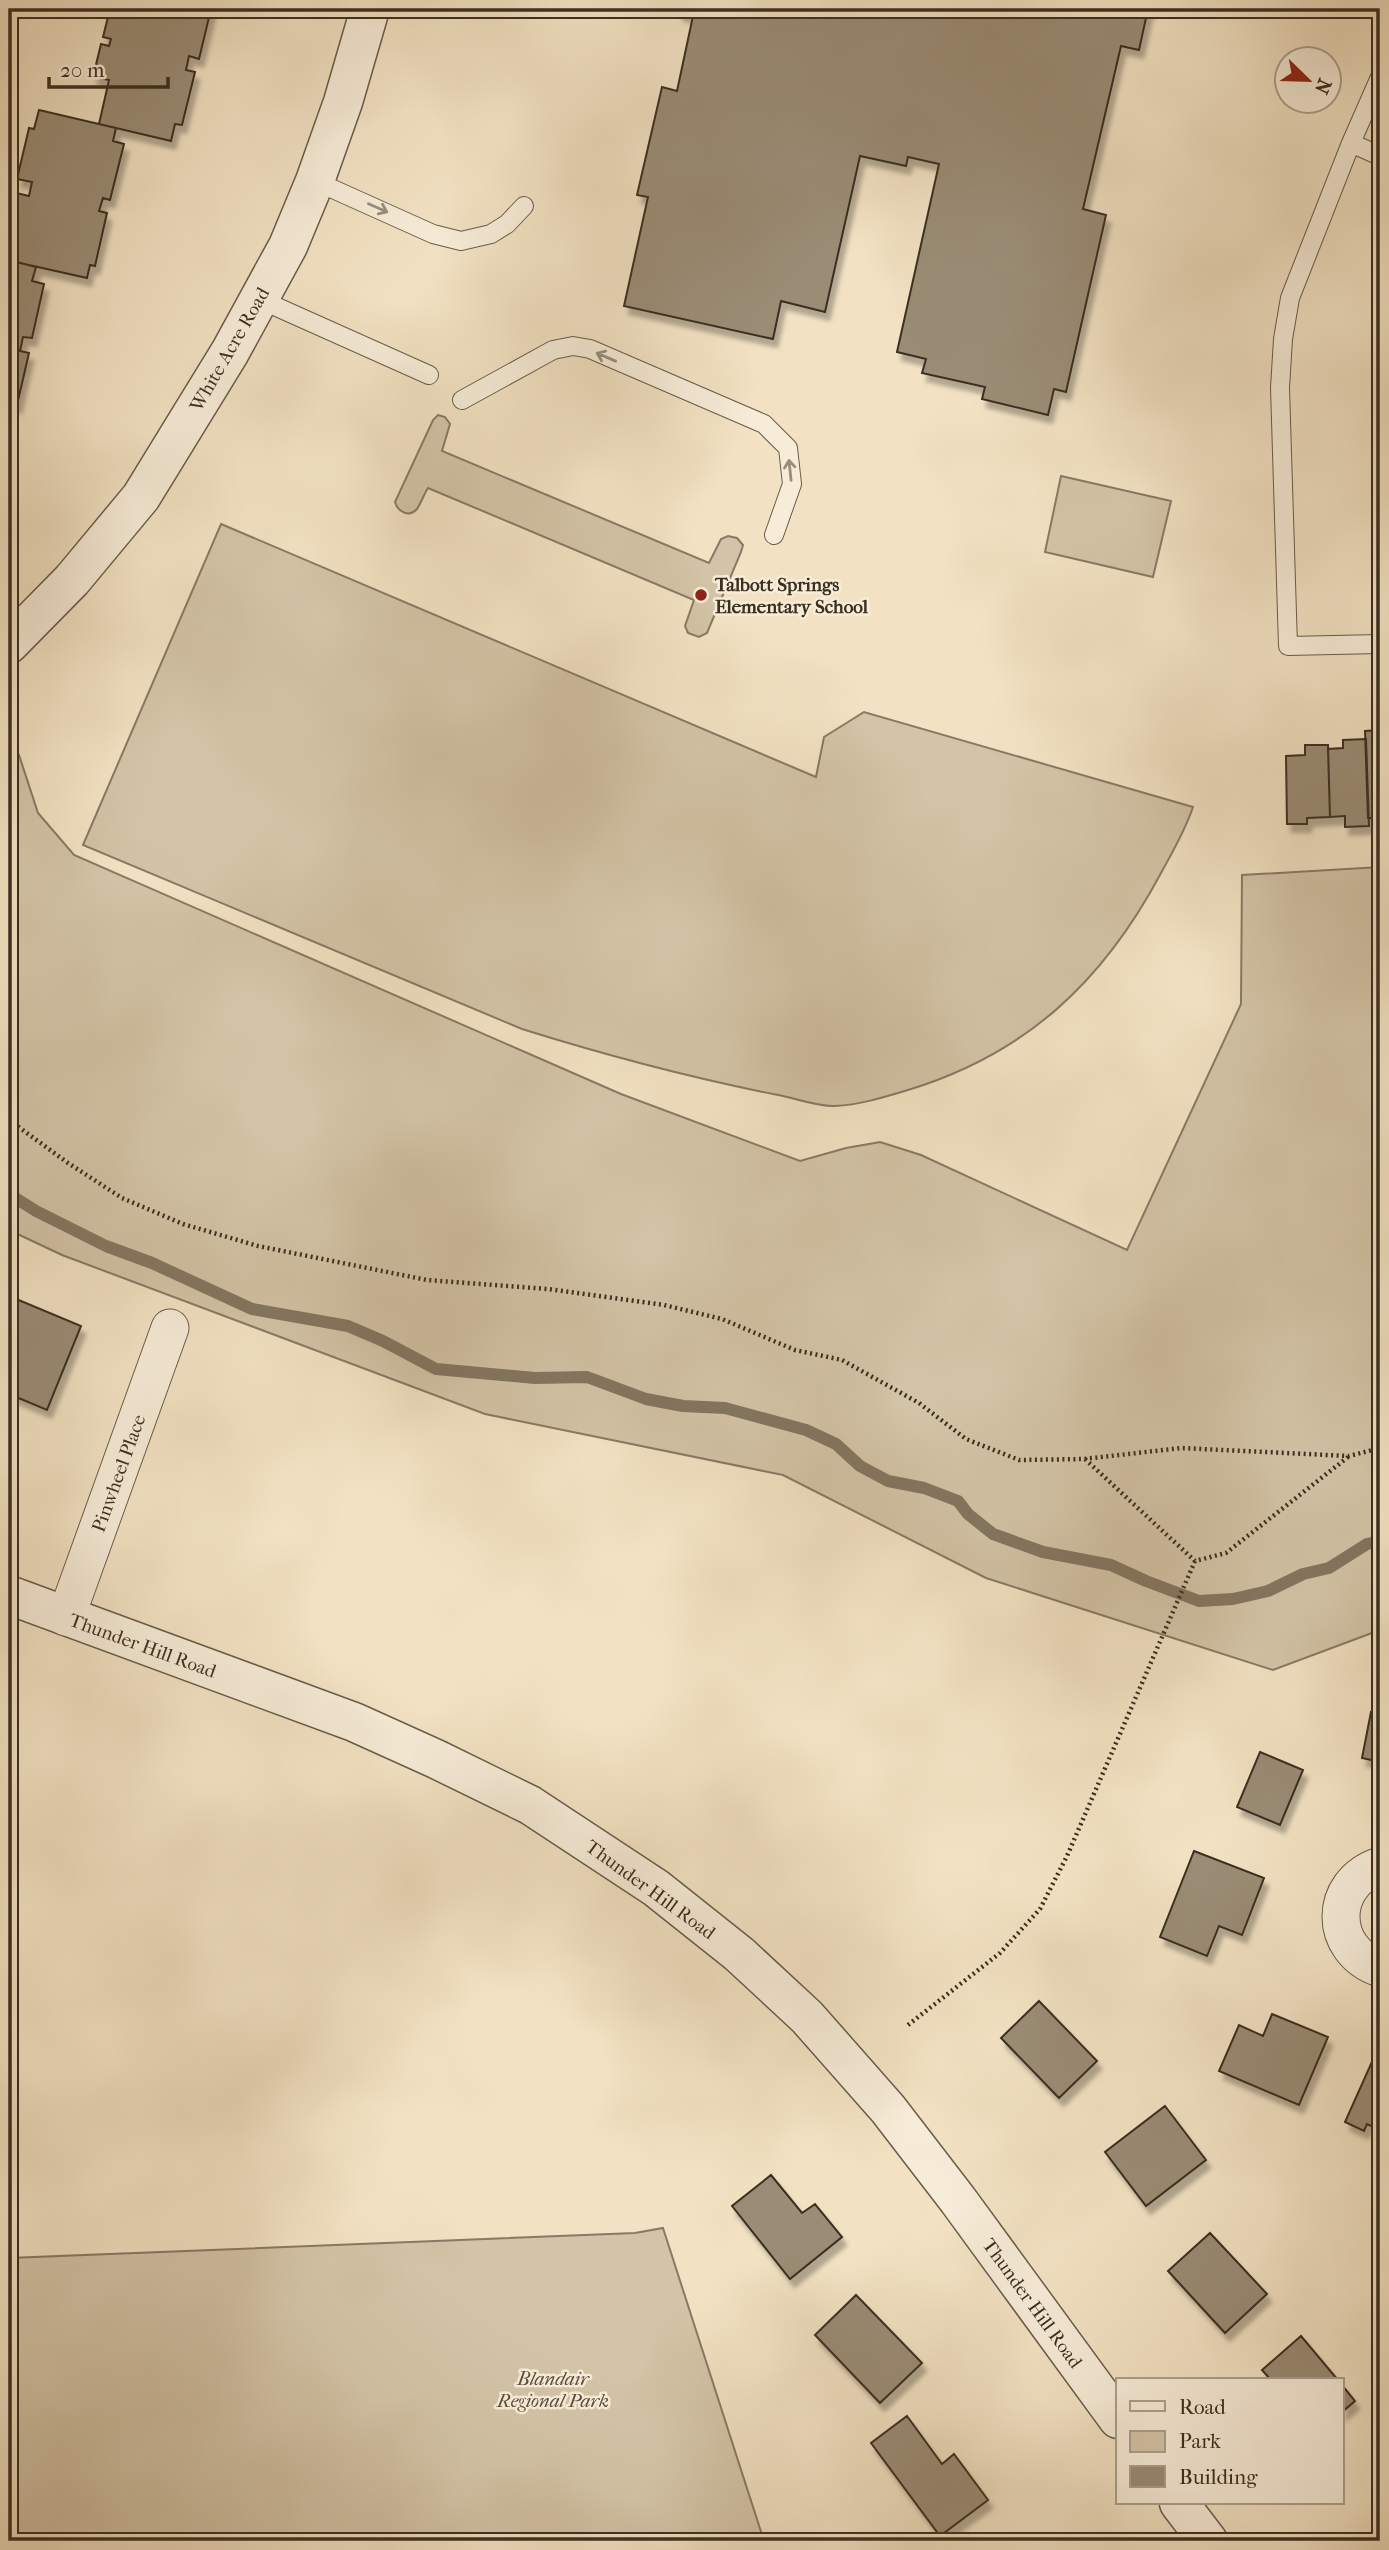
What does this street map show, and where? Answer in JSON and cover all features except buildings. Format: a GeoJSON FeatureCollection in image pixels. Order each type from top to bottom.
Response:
{"type":"FeatureCollection","features":[{"type":"Feature","properties":{"kind":"street","name":"White Acre Road"},"geometry":{"type":"LineString","coordinates":[[9,644],[72,580],[141,497],[230,352],[288,246],[315,181],[343,102],[370,9]]}},
{"type":"Feature","properties":{"kind":"street","name":"Pinwheel Place"},"geometry":{"type":"LineString","coordinates":[[66,1617],[170,1328]]}},
{"type":"Feature","properties":{"kind":"street","name":"Thunder Hill Road"},"geometry":{"type":"LineString","coordinates":[[9,1595],[354,1722],[491,1784],[530,1805],[656,1888],[739,1954],[807,2017],[879,2099],[958,2200],[1116,2415]]}},
{"type":"Feature","properties":{"kind":"street"},"geometry":{"type":"LineString","coordinates":[[1380,1866],[1367,1870],[1352,1883],[1342,1902],[1340,1922],[1348,1943],[1358,1956],[1380,1968]]}},
{"type":"Feature","properties":{"kind":"street"},"geometry":{"type":"LineString","coordinates":[[1181,2504],[1208,2541]]}},
{"type":"Feature","properties":{"kind":"lane"},"geometry":{"type":"LineString","coordinates":[[1380,77],[1350,143],[1290,298],[1283,339],[1280,388],[1288,646],[1380,644]]}},
{"type":"Feature","properties":{"kind":"lane"},"geometry":{"type":"LineString","coordinates":[[1350,143],[1380,156]]}},
{"type":"Feature","properties":{"kind":"lane"},"geometry":{"type":"LineString","coordinates":[[315,181],[433,233],[461,241],[491,234],[507,224],[524,205]]}},
{"type":"Feature","properties":{"kind":"lane"},"geometry":{"type":"LineString","coordinates":[[258,299],[429,375]]}},
{"type":"Feature","properties":{"kind":"lane"},"geometry":{"type":"LineString","coordinates":[[463,400],[553,350],[573,346],[590,349],[764,424],[788,448],[792,484],[774,535]]}},
{"type":"Feature","properties":{"kind":"path"},"geometry":{"type":"LineString","coordinates":[[9,1120],[122,1198],[183,1224],[258,1246],[427,1280],[548,1289],[664,1305],[722,1320],[795,1350],[842,1360],[919,1403],[965,1439],[1019,1460],[1084,1459],[1181,1448],[1349,1456],[1380,1448]]}},
{"type":"Feature","properties":{"kind":"path"},"geometry":{"type":"LineString","coordinates":[[1195,1561],[1226,1553],[1349,1456]]}},
{"type":"Feature","properties":{"kind":"path"},"geometry":{"type":"LineString","coordinates":[[1084,1459],[1195,1561]]}},
{"type":"Feature","properties":{"kind":"path"},"geometry":{"type":"LineString","coordinates":[[908,2025],[999,1953],[1040,1909],[1067,1856],[1195,1561]]}},
{"type":"Feature","properties":{"kind":"green space"},"geometry":{"type":"Polygon","coordinates":[[[438,415],[445,417],[450,424],[442,451],[709,563],[721,539],[728,536],[737,538],[743,545],[741,552],[707,633],[699,637],[688,633],[685,626],[694,600],[428,488],[414,512],[401,511],[395,502],[433,420],[438,415]]]}},
{"type":"Feature","properties":{"kind":"green space"},"geometry":{"type":"Polygon","coordinates":[[[1061,476],[1171,501],[1153,577],[1045,552],[1061,476]]]}},
{"type":"Feature","properties":{"kind":"green space"},"geometry":{"type":"Polygon","coordinates":[[[221,524],[816,777],[824,737],[864,712],[1193,807],[1178,841],[1138,912],[1114,948],[1087,980],[1057,1009],[1025,1034],[950,1075],[872,1100],[828,1106],[678,1073],[584,1048],[522,1029],[83,845],[221,524]]]}},
{"type":"Feature","properties":{"kind":"green space"},"geometry":{"type":"Polygon","coordinates":[[[19,755],[38,813],[74,855],[621,1094],[800,1161],[880,1142],[921,1155],[1127,1250],[1241,1004],[1242,875],[1380,867],[1380,1630],[1273,1670],[986,1578],[783,1475],[485,1414],[62,1255],[9,1230],[9,763],[19,755]]]}},
{"type":"Feature","properties":{"kind":"green space","name":"Blandair Regional Park"},"geometry":{"type":"Polygon","coordinates":[[[663,2228],[764,2541],[9,2541],[9,2258],[635,2233],[663,2228]]]}},
{"type":"Feature","properties":{"kind":"waterway"},"geometry":{"type":"LineString","coordinates":[[9,1194],[36,1211],[106,1246],[152,1263],[252,1309],[348,1326],[436,1369],[535,1378],[587,1377],[646,1399],[683,1406],[725,1408],[806,1430],[836,1444],[860,1466],[888,1481],[924,1488],[958,1501],[968,1514],[993,1534],[1043,1552],[1111,1565],[1199,1601],[1233,1599],[1268,1591],[1303,1574],[1329,1568],[1367,1544],[1380,1541]]}},
{"type":"Feature","properties":{"kind":"place","name":"Talbott Springs Elementary School"},"geometry":{"type":"Point","coordinates":[701,595]}}]}
